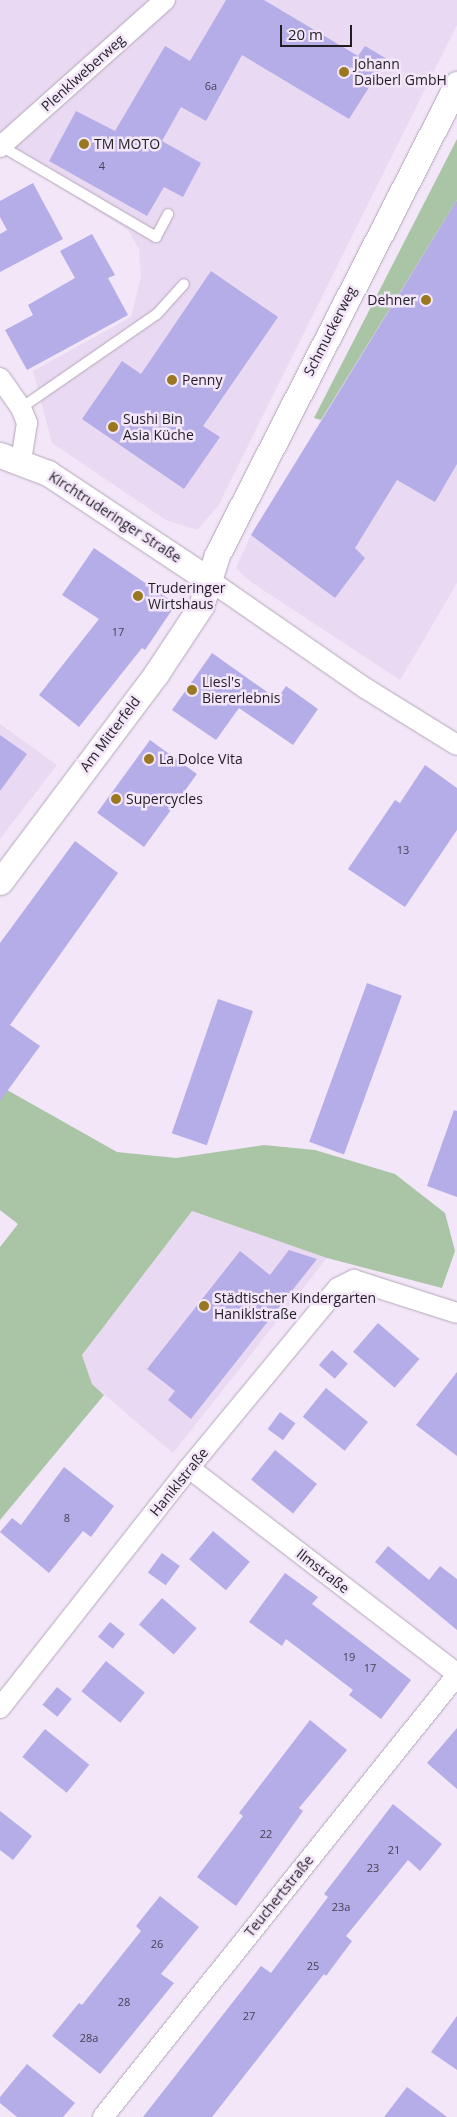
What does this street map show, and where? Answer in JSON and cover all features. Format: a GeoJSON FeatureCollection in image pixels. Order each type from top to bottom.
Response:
{"type":"FeatureCollection","features":[{"type":"Feature","properties":{"kind":"street","name":"Plenklweberweg"},"geometry":{"type":"LineString","coordinates":[[1,146],[165,0]]}},
{"type":"Feature","properties":{"kind":"street","name":"Schmuckerweg"},"geometry":{"type":"LineString","coordinates":[[209,580],[217,555],[457,84]]}},
{"type":"Feature","properties":{"kind":"street","name":"Kirchtruderinger Straße"},"geometry":{"type":"LineString","coordinates":[[0,378],[21,408],[27,423],[10,458],[48,473],[209,580],[365,688],[457,745]]}},
{"type":"Feature","properties":{"kind":"street","name":"Am Mitterfeld"},"geometry":{"type":"LineString","coordinates":[[0,882],[187,630],[201,606],[209,580]]}},
{"type":"Feature","properties":{"kind":"street","name":"Haniklstraße"},"geometry":{"type":"LineString","coordinates":[[0,1708],[189,1468],[338,1288],[354,1280],[457,1313]]}},
{"type":"Feature","properties":{"kind":"street","name":"Ilmstraße"},"geometry":{"type":"LineString","coordinates":[[189,1468],[457,1675]]}},
{"type":"Feature","properties":{"kind":"street","name":"Teuchertstraße"},"geometry":{"type":"LineString","coordinates":[[102,2117],[457,1675]]}},
{"type":"Feature","properties":{"kind":"lane"},"geometry":{"type":"LineString","coordinates":[[1,146],[156,237],[168,214]]}},
{"type":"Feature","properties":{"kind":"lane"},"geometry":{"type":"LineString","coordinates":[[21,408],[157,314],[184,284]]}},
{"type":"Feature","properties":{"kind":"shaded area"},"geometry":{"type":"Polygon","coordinates":[[[0,0],[457,0],[457,25],[218,506],[197,530],[166,520],[52,443],[33,371],[131,317],[141,276],[139,249],[128,230],[0,150],[0,0]]]}},
{"type":"Feature","properties":{"kind":"shaded area","name":"Dehner"},"geometry":{"type":"Polygon","coordinates":[[[457,200],[457,583],[400,680],[251,582],[236,568],[251,535],[457,200]]]}},
{"type":"Feature","properties":{"kind":"shaded area"},"geometry":{"type":"Polygon","coordinates":[[[0,724],[57,765],[0,839],[0,724]]]}},
{"type":"Feature","properties":{"kind":"shaded area","name":"Städtischer Kindergarten Haniklstraße"},"geometry":{"type":"Polygon","coordinates":[[[192,1211],[327,1258],[173,1453],[92,1384],[82,1355],[192,1211]]]}},
{"type":"Feature","properties":{"kind":"green space"},"geometry":{"type":"Polygon","coordinates":[[[457,139],[457,200],[321,420],[314,418],[457,139]]]}},
{"type":"Feature","properties":{"kind":"green space"},"geometry":{"type":"Polygon","coordinates":[[[0,1086],[117,1152],[176,1158],[264,1145],[315,1150],[395,1174],[445,1213],[455,1251],[442,1288],[327,1258],[192,1211],[82,1355],[92,1384],[104,1395],[0,1520],[0,1247],[18,1224],[0,1210],[0,1086]]]}},
{"type":"Feature","properties":{"kind":"building"},"geometry":{"type":"Polygon","coordinates":[[[226,0],[264,0],[358,56],[365,46],[387,59],[349,119],[242,55],[206,121],[181,107],[162,141],[201,163],[183,197],[164,187],[147,216],[49,161],[76,111],[115,131],[165,46],[190,61],[226,0]]]}},
{"type":"Feature","properties":{"kind":"building"},"geometry":{"type":"Polygon","coordinates":[[[33,183],[63,239],[0,272],[0,234],[7,230],[0,217],[0,201],[33,183]]]}},
{"type":"Feature","properties":{"kind":"building","name":"Dehner"},"geometry":{"type":"Polygon","coordinates":[[[457,200],[457,464],[435,502],[397,480],[355,548],[365,558],[335,598],[251,535],[457,200]]]}},
{"type":"Feature","properties":{"kind":"building"},"geometry":{"type":"Polygon","coordinates":[[[92,234],[115,275],[108,278],[128,315],[27,370],[5,330],[33,315],[28,305],[75,278],[60,251],[92,234]]]}},
{"type":"Feature","properties":{"kind":"building","name":"Penny"},"geometry":{"type":"Polygon","coordinates":[[[211,271],[278,317],[203,426],[220,437],[184,489],[82,419],[122,361],[141,374],[211,271]]]}},
{"type":"Feature","properties":{"kind":"building"},"geometry":{"type":"Polygon","coordinates":[[[94,548],[176,604],[145,650],[142,648],[79,727],[39,695],[99,619],[62,595],[94,548]]]}},
{"type":"Feature","properties":{"kind":"building"},"geometry":{"type":"Polygon","coordinates":[[[212,653],[277,699],[286,686],[318,709],[293,745],[239,708],[216,740],[172,710],[212,653]]]}},
{"type":"Feature","properties":{"kind":"building"},"geometry":{"type":"Polygon","coordinates":[[[0,735],[27,754],[0,791],[0,735]]]}},
{"type":"Feature","properties":{"kind":"building"},"geometry":{"type":"Polygon","coordinates":[[[150,740],[197,774],[144,847],[97,813],[150,740]]]}},
{"type":"Feature","properties":{"kind":"building"},"geometry":{"type":"Polygon","coordinates":[[[425,765],[457,788],[457,830],[405,907],[348,869],[395,800],[400,803],[425,765]]]}},
{"type":"Feature","properties":{"kind":"building"},"geometry":{"type":"Polygon","coordinates":[[[75,841],[118,873],[10,1025],[40,1046],[0,1101],[0,943],[75,841]]]}},
{"type":"Feature","properties":{"kind":"building"},"geometry":{"type":"Polygon","coordinates":[[[367,983],[402,996],[344,1154],[309,1142],[367,983]]]}},
{"type":"Feature","properties":{"kind":"building"},"geometry":{"type":"Polygon","coordinates":[[[218,999],[253,1011],[207,1145],[172,1133],[218,999]]]}},
{"type":"Feature","properties":{"kind":"building"},"geometry":{"type":"Polygon","coordinates":[[[454,1110],[457,1111],[457,1197],[427,1186],[454,1110]]]}},
{"type":"Feature","properties":{"kind":"building"},"geometry":{"type":"Polygon","coordinates":[[[289,1250],[317,1259],[191,1419],[168,1400],[175,1391],[147,1369],[240,1251],[270,1275],[289,1250]]]}},
{"type":"Feature","properties":{"kind":"building"},"geometry":{"type":"Polygon","coordinates":[[[378,1323],[420,1359],[395,1388],[353,1352],[378,1323]]]}},
{"type":"Feature","properties":{"kind":"building"},"geometry":{"type":"Polygon","coordinates":[[[332,1350],[348,1364],[335,1379],[319,1365],[332,1350]]]}},
{"type":"Feature","properties":{"kind":"building"},"geometry":{"type":"Polygon","coordinates":[[[457,1372],[457,1456],[416,1425],[457,1372]]]}},
{"type":"Feature","properties":{"kind":"building"},"geometry":{"type":"Polygon","coordinates":[[[326,1388],[368,1422],[345,1451],[303,1417],[326,1388]]]}},
{"type":"Feature","properties":{"kind":"building"},"geometry":{"type":"Polygon","coordinates":[[[280,1412],[295,1423],[283,1440],[268,1429],[280,1412]]]}},
{"type":"Feature","properties":{"kind":"building"},"geometry":{"type":"Polygon","coordinates":[[[275,1450],[317,1484],[293,1514],[251,1480],[275,1450]]]}},
{"type":"Feature","properties":{"kind":"building"},"geometry":{"type":"Polygon","coordinates":[[[64,1467],[114,1506],[91,1537],[83,1531],[49,1573],[0,1532],[12,1518],[21,1525],[64,1467]]]}},
{"type":"Feature","properties":{"kind":"building"},"geometry":{"type":"Polygon","coordinates":[[[213,1531],[250,1562],[226,1590],[189,1559],[213,1531]]]}},
{"type":"Feature","properties":{"kind":"building"},"geometry":{"type":"Polygon","coordinates":[[[388,1546],[429,1580],[440,1566],[457,1579],[457,1630],[375,1562],[388,1546]]]}},
{"type":"Feature","properties":{"kind":"building"},"geometry":{"type":"Polygon","coordinates":[[[162,1553],[180,1566],[166,1585],[148,1572],[162,1553]]]}},
{"type":"Feature","properties":{"kind":"building"},"geometry":{"type":"Polygon","coordinates":[[[285,1573],[318,1597],[312,1604],[411,1680],[381,1719],[349,1695],[353,1690],[286,1639],[282,1646],[249,1622],[285,1573]]]}},
{"type":"Feature","properties":{"kind":"building"},"geometry":{"type":"Polygon","coordinates":[[[162,1598],[197,1628],[174,1655],[139,1624],[162,1598]]]}},
{"type":"Feature","properties":{"kind":"building"},"geometry":{"type":"Polygon","coordinates":[[[110,1622],[125,1634],[113,1649],[98,1637],[110,1622]]]}},
{"type":"Feature","properties":{"kind":"building"},"geometry":{"type":"Polygon","coordinates":[[[106,1661],[145,1692],[120,1723],[81,1691],[106,1661]]]}},
{"type":"Feature","properties":{"kind":"building"},"geometry":{"type":"Polygon","coordinates":[[[57,1687],[72,1699],[57,1717],[43,1705],[57,1687]]]}},
{"type":"Feature","properties":{"kind":"building"},"geometry":{"type":"Polygon","coordinates":[[[310,1720],[347,1750],[299,1808],[303,1811],[236,1906],[197,1877],[243,1816],[239,1813],[310,1720]]]}},
{"type":"Feature","properties":{"kind":"building"},"geometry":{"type":"Polygon","coordinates":[[[457,1728],[457,1789],[427,1763],[457,1728]]]}},
{"type":"Feature","properties":{"kind":"building"},"geometry":{"type":"Polygon","coordinates":[[[45,1729],[89,1765],[67,1793],[22,1757],[45,1729]]]}},
{"type":"Feature","properties":{"kind":"building"},"geometry":{"type":"Polygon","coordinates":[[[393,1804],[442,1844],[420,1871],[408,1860],[346,1936],[352,1941],[326,1976],[324,1974],[212,2117],[143,2117],[261,1966],[271,1973],[328,1897],[324,1894],[393,1804]]]}},
{"type":"Feature","properties":{"kind":"building"},"geometry":{"type":"Polygon","coordinates":[[[0,1811],[32,1836],[13,1860],[0,1850],[0,1811]]]}},
{"type":"Feature","properties":{"kind":"building"},"geometry":{"type":"Polygon","coordinates":[[[160,1896],[199,1927],[161,1974],[174,1983],[100,2074],[52,2036],[79,2003],[82,2005],[141,1931],[136,1926],[160,1896]]]}},
{"type":"Feature","properties":{"kind":"building"},"geometry":{"type":"Polygon","coordinates":[[[457,2016],[457,2070],[431,2052],[457,2016]]]}},
{"type":"Feature","properties":{"kind":"building"},"geometry":{"type":"Polygon","coordinates":[[[27,2064],[75,2103],[63,2117],[17,2117],[0,2103],[0,2097],[27,2064]]]}},
{"type":"Feature","properties":{"kind":"building"},"geometry":{"type":"Polygon","coordinates":[[[407,2087],[447,2117],[384,2117],[407,2087]]]}},
{"type":"Feature","properties":{"kind":"place","name":"Johann Daiberl GmbH"},"geometry":{"type":"Point","coordinates":[344,72]}},
{"type":"Feature","properties":{"kind":"place","name":"TM MOTO"},"geometry":{"type":"Point","coordinates":[84,144]}},
{"type":"Feature","properties":{"kind":"place","name":"Dehner"},"geometry":{"type":"Point","coordinates":[426,300]}},
{"type":"Feature","properties":{"kind":"place","name":"Penny"},"geometry":{"type":"Point","coordinates":[172,380]}},
{"type":"Feature","properties":{"kind":"place","name":"Sushi Bin Asia Küche"},"geometry":{"type":"Point","coordinates":[113,427]}},
{"type":"Feature","properties":{"kind":"place","name":"Truderinger Wirtshaus"},"geometry":{"type":"Point","coordinates":[138,596]}},
{"type":"Feature","properties":{"kind":"place","name":"Liesl's Biererlebnis"},"geometry":{"type":"Point","coordinates":[192,690]}},
{"type":"Feature","properties":{"kind":"place","name":"La Dolce Vita"},"geometry":{"type":"Point","coordinates":[149,759]}},
{"type":"Feature","properties":{"kind":"place","name":"Supercycles"},"geometry":{"type":"Point","coordinates":[116,799]}},
{"type":"Feature","properties":{"kind":"place","name":"Städtischer Kindergarten Haniklstraße"},"geometry":{"type":"Point","coordinates":[204,1306]}}]}
